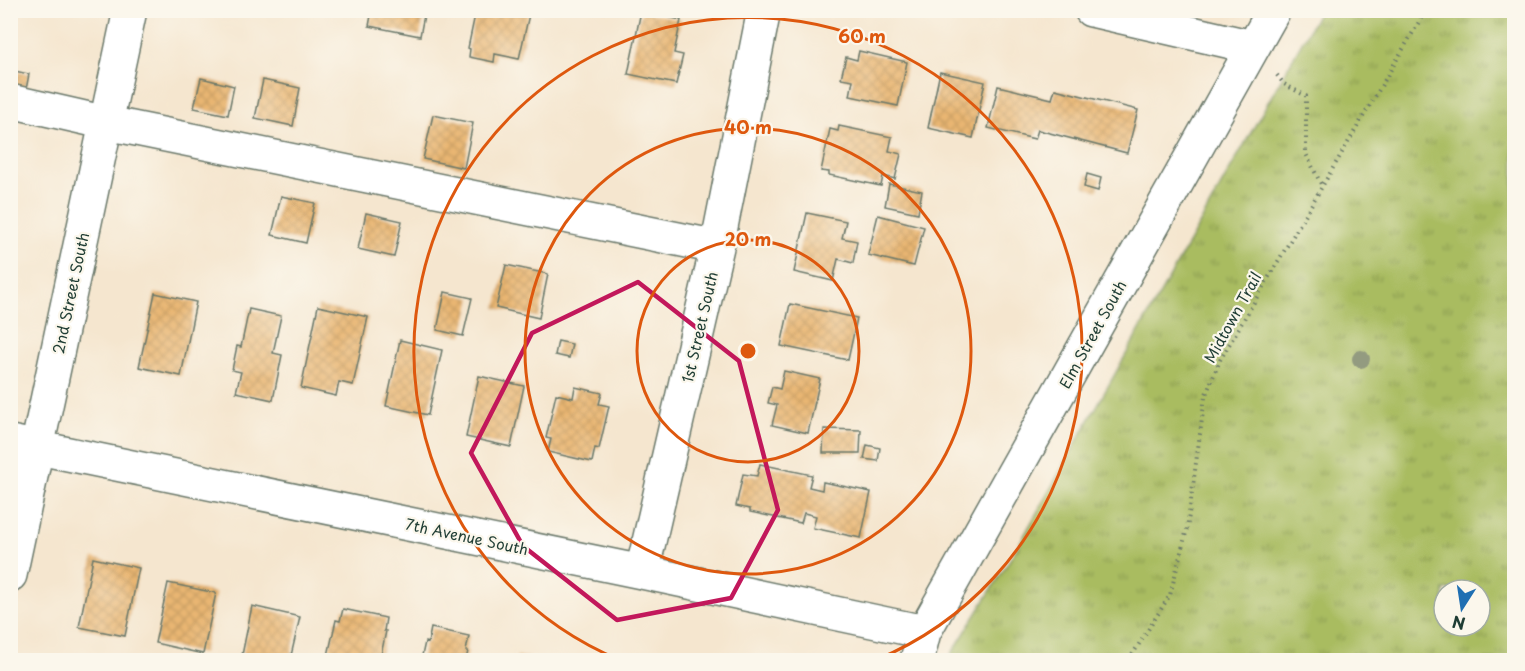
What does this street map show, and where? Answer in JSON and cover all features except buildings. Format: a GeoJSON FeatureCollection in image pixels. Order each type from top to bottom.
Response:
{"type":"FeatureCollection","features":[{"type":"Feature","properties":{"kind":"street","name":"2nd Street South"},"geometry":{"type":"LineString","coordinates":[[10,575],[24,445],[107,123],[130,10]]}},
{"type":"Feature","properties":{"kind":"street","name":"1st Street South"},"geometry":{"type":"LineString","coordinates":[[642,572],[717,247],[764,10]]}},
{"type":"Feature","properties":{"kind":"street"},"geometry":{"type":"LineString","coordinates":[[1091,10],[1253,46]]}},
{"type":"Feature","properties":{"kind":"street","name":"Elm Street South"},"geometry":{"type":"LineString","coordinates":[[920,646],[1274,10]]}},
{"type":"Feature","properties":{"kind":"street"},"geometry":{"type":"LineString","coordinates":[[10,101],[107,123],[717,247]]}},
{"type":"Feature","properties":{"kind":"street","name":"7th Avenue South"},"geometry":{"type":"LineString","coordinates":[[24,445],[642,572],[920,646]]}},
{"type":"Feature","properties":{"kind":"path","name":"Midtown Trail"},"geometry":{"type":"LineString","coordinates":[[1128,660],[1170,595],[1187,529],[1205,397],[1220,360],[1426,10]]}},
{"type":"Feature","properties":{"kind":"path"},"geometry":{"type":"LineString","coordinates":[[1253,46],[1284,84],[1306,96],[1306,154],[1322,186]]}},
{"type":"Feature","properties":{"kind":"highlighted area"},"geometry":{"type":"Polygon","coordinates":[[[638,282],[739,361],[778,510],[731,598],[617,620],[523,546],[471,453],[532,333],[638,282]]]}},
{"type":"Feature","properties":{"kind":"green space"},"geometry":{"type":"Polygon","coordinates":[[[1320,10],[1514,11],[1514,660],[948,660],[1017,548],[1320,10]]]}}]}
